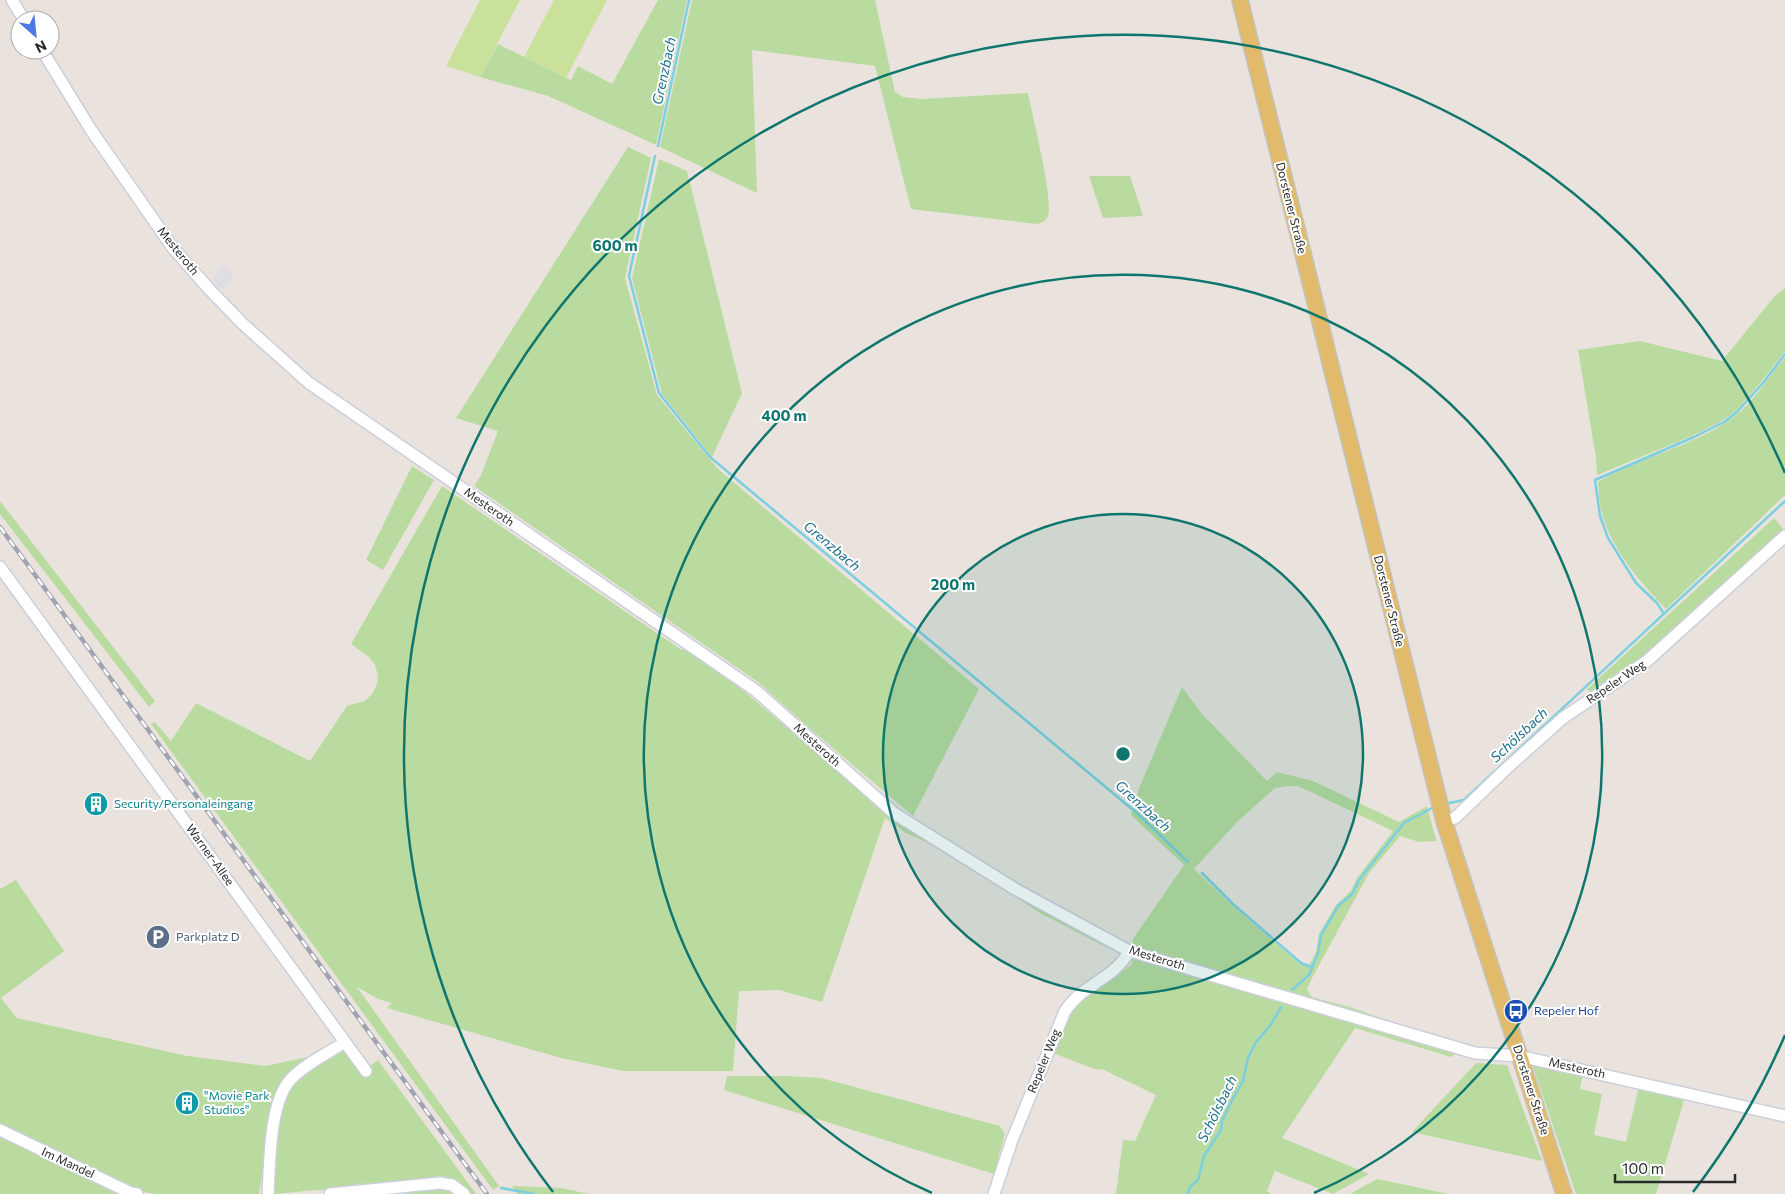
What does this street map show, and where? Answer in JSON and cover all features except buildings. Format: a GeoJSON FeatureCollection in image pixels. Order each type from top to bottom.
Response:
{"type":"FeatureCollection","features":[{"type":"Feature","properties":{"kind":"main road","name":"Dorstener Straße"},"geometry":{"type":"LineString","coordinates":[[1240,0],[1441,811],[1564,1194]]}},
{"type":"Feature","properties":{"kind":"street","name":"Mesteroth"},"geometry":{"type":"LineString","coordinates":[[48,60],[91,130],[173,248],[232,313],[309,383],[755,690],[894,814],[1015,889],[1129,951],[1475,1053],[1519,1056],[1785,1116]]}},
{"type":"Feature","properties":{"kind":"street","name":"Repeler Weg"},"geometry":{"type":"LineString","coordinates":[[1441,811],[1456,818],[1507,768],[1563,718],[1647,661],[1785,536]]}},
{"type":"Feature","properties":{"kind":"street","name":"Warner-Allee"},"geometry":{"type":"LineString","coordinates":[[0,567],[366,1071]]}},
{"type":"Feature","properties":{"kind":"street","name":"Repeler Weg"},"geometry":{"type":"LineString","coordinates":[[994,1194],[1024,1111],[1065,1012],[1076,998],[1118,967],[1129,951]]}},
{"type":"Feature","properties":{"kind":"street"},"geometry":{"type":"LineString","coordinates":[[268,1194],[272,1137],[281,1094],[304,1067],[344,1042]]}},
{"type":"Feature","properties":{"kind":"street","name":"Im Mandel"},"geometry":{"type":"LineString","coordinates":[[0,1130],[136,1194]]}},
{"type":"Feature","properties":{"kind":"street"},"geometry":{"type":"LineString","coordinates":[[330,1194],[440,1183],[452,1185],[464,1194]]}},
{"type":"Feature","properties":{"kind":"shaded area"},"geometry":{"type":"Polygon","coordinates":[[[222,264],[234,275],[223,290],[213,280],[222,264]]]}},
{"type":"Feature","properties":{"kind":"green space"},"geometry":{"type":"Polygon","coordinates":[[[480,0],[520,0],[480,77],[446,66],[480,0]]]}},
{"type":"Feature","properties":{"kind":"green space"},"geometry":{"type":"Polygon","coordinates":[[[554,0],[607,0],[566,78],[524,57],[554,0]]]}},
{"type":"Feature","properties":{"kind":"green space"},"geometry":{"type":"Polygon","coordinates":[[[658,0],[687,0],[656,145],[548,96],[480,77],[498,44],[571,80],[578,66],[612,84],[658,0]]]}},
{"type":"Feature","properties":{"kind":"green space"},"geometry":{"type":"Polygon","coordinates":[[[692,0],[875,0],[895,92],[903,97],[922,99],[1028,93],[1048,193],[1049,207],[1047,218],[1043,222],[1036,224],[911,209],[875,66],[752,50],[757,193],[660,147],[692,0]]]}},
{"type":"Feature","properties":{"kind":"green space"},"geometry":{"type":"Polygon","coordinates":[[[628,147],[651,158],[625,278],[657,395],[718,469],[979,689],[913,816],[758,682],[474,486],[481,475],[498,431],[456,418],[628,147]]]}},
{"type":"Feature","properties":{"kind":"green space"},"geometry":{"type":"Polygon","coordinates":[[[659,159],[687,171],[742,393],[712,457],[662,394],[632,278],[659,159]]]}},
{"type":"Feature","properties":{"kind":"green space"},"geometry":{"type":"Polygon","coordinates":[[[1089,176],[1130,176],[1143,216],[1103,218],[1089,176]]]}},
{"type":"Feature","properties":{"kind":"green space"},"geometry":{"type":"Polygon","coordinates":[[[1785,288],[1785,351],[1735,412],[1722,421],[1692,436],[1597,475],[1596,458],[1578,350],[1640,341],[1722,361],[1774,297],[1785,288]]]}},
{"type":"Feature","properties":{"kind":"green space"},"geometry":{"type":"Polygon","coordinates":[[[1785,357],[1785,495],[1666,609],[1638,578],[1614,542],[1602,513],[1598,482],[1719,427],[1749,403],[1785,357]]]}},
{"type":"Feature","properties":{"kind":"green space"},"geometry":{"type":"Polygon","coordinates":[[[412,466],[434,480],[383,570],[366,560],[412,466]]]}},
{"type":"Feature","properties":{"kind":"green space"},"geometry":{"type":"Polygon","coordinates":[[[442,486],[680,649],[690,651],[745,692],[845,777],[870,801],[902,826],[936,836],[1019,883],[1091,930],[1112,936],[1106,947],[1040,913],[970,867],[931,844],[906,833],[885,818],[822,1002],[779,990],[739,991],[733,1071],[623,1071],[561,1058],[387,1008],[392,1003],[378,999],[357,987],[499,1186],[493,1190],[151,724],[155,722],[171,741],[196,703],[310,761],[347,706],[365,701],[373,693],[378,676],[375,665],[369,657],[351,644],[442,486]]]}},
{"type":"Feature","properties":{"kind":"green space"},"geometry":{"type":"Polygon","coordinates":[[[0,501],[155,701],[149,707],[0,514],[0,501]]]}},
{"type":"Feature","properties":{"kind":"green space"},"geometry":{"type":"Polygon","coordinates":[[[1774,518],[1784,530],[1645,657],[1591,693],[1587,689],[1774,518]]]}},
{"type":"Feature","properties":{"kind":"green space"},"geometry":{"type":"Polygon","coordinates":[[[1182,687],[1202,714],[1267,781],[1277,772],[1313,781],[1399,822],[1427,806],[1437,841],[1419,842],[1400,836],[1369,873],[1307,990],[1312,997],[1353,1008],[1420,1032],[1457,1053],[1451,1057],[1355,1028],[1282,1138],[1369,1174],[1333,1194],[1275,1171],[1267,1191],[1271,1194],[1116,1194],[1123,1140],[1135,1141],[1156,1095],[1102,1069],[1097,1070],[1053,1053],[1069,1013],[1079,1002],[1132,964],[1133,939],[1184,865],[1131,815],[1140,786],[1182,687]],[[1297,786],[1275,788],[1237,822],[1194,869],[1300,964],[1308,967],[1316,952],[1319,934],[1336,905],[1351,891],[1357,878],[1393,831],[1297,786]]]}},
{"type":"Feature","properties":{"kind":"green space"},"geometry":{"type":"Polygon","coordinates":[[[16,880],[64,951],[1,998],[17,1018],[187,1056],[266,1066],[317,1055],[288,1076],[276,1093],[259,1194],[155,1194],[130,1189],[0,1125],[0,889],[16,880]]]}},
{"type":"Feature","properties":{"kind":"green space"},"geometry":{"type":"Polygon","coordinates":[[[344,1051],[360,1073],[378,1060],[476,1194],[363,1194],[362,1191],[316,1190],[274,1194],[276,1137],[285,1096],[306,1070],[344,1051]]]}},
{"type":"Feature","properties":{"kind":"green space"},"geometry":{"type":"Polygon","coordinates":[[[1476,1063],[1507,1065],[1542,1161],[1412,1132],[1476,1063]]]}},
{"type":"Feature","properties":{"kind":"green space"},"geometry":{"type":"Polygon","coordinates":[[[1532,1064],[1583,1074],[1580,1089],[1602,1094],[1594,1135],[1626,1142],[1639,1086],[1685,1097],[1656,1194],[1576,1194],[1532,1064]]]}},
{"type":"Feature","properties":{"kind":"green space"},"geometry":{"type":"Polygon","coordinates":[[[727,1076],[821,1078],[1000,1126],[1005,1134],[994,1174],[724,1090],[727,1076]]]}},
{"type":"Feature","properties":{"kind":"green space"},"geometry":{"type":"Polygon","coordinates":[[[0,1133],[129,1194],[0,1194],[0,1133]]]}},
{"type":"Feature","properties":{"kind":"green space"},"geometry":{"type":"Polygon","coordinates":[[[1377,1179],[1449,1194],[1350,1194],[1377,1179]]]}},
{"type":"Feature","properties":{"kind":"green space"},"geometry":{"type":"Polygon","coordinates":[[[512,1186],[561,1188],[589,1194],[517,1194],[512,1186]]]}},
{"type":"Feature","properties":{"kind":"waterway","name":"Grenzbach"},"geometry":{"type":"LineString","coordinates":[[658,146],[689,0]]}},
{"type":"Feature","properties":{"kind":"waterway","name":"Grenzbach"},"geometry":{"type":"LineString","coordinates":[[655,156],[629,276],[659,393],[710,457],[1138,814],[1188,862]]}},
{"type":"Feature","properties":{"kind":"waterway"},"geometry":{"type":"LineString","coordinates":[[1664,614],[1657,603],[1636,583],[1608,538],[1600,516],[1595,480],[1724,422],[1736,413],[1763,383],[1785,354]]}},
{"type":"Feature","properties":{"kind":"waterway","name":"Schölsbach"},"geometry":{"type":"LineString","coordinates":[[1444,804],[1464,800],[1785,501]]}},
{"type":"Feature","properties":{"kind":"waterway","name":"Schölsbach"},"geometry":{"type":"LineString","coordinates":[[1292,990],[1309,975],[1318,953],[1321,935],[1338,906],[1353,893],[1359,880],[1404,823],[1434,807]]}},
{"type":"Feature","properties":{"kind":"waterway","name":"Grenzbach"},"geometry":{"type":"LineString","coordinates":[[1202,873],[1233,904],[1301,963],[1312,967]]}},
{"type":"Feature","properties":{"kind":"waterway","name":"Schölsbach"},"geometry":{"type":"LineString","coordinates":[[1187,1194],[1191,1186],[1198,1180],[1204,1156],[1221,1130],[1222,1121],[1243,1081],[1248,1058],[1256,1042],[1270,1026],[1281,1007]]}},
{"type":"Feature","properties":{"kind":"waterway"},"geometry":{"type":"LineString","coordinates":[[501,1188],[534,1194]]}},
{"type":"Feature","properties":{"kind":"railway"},"geometry":{"type":"LineString","coordinates":[[0,527],[487,1194]]}},
{"type":"Feature","properties":{"kind":"place","name":"Security/Personaleingang"},"geometry":{"type":"Point","coordinates":[96,804]}},
{"type":"Feature","properties":{"kind":"place","name":"Parkplatz D"},"geometry":{"type":"Point","coordinates":[158,937]}},
{"type":"Feature","properties":{"kind":"place","name":"Repeler Hof"},"geometry":{"type":"Point","coordinates":[1516,1011]}},
{"type":"Feature","properties":{"kind":"place","name":"\"Movie Park Studios\""},"geometry":{"type":"Point","coordinates":[187,1103]}}]}
